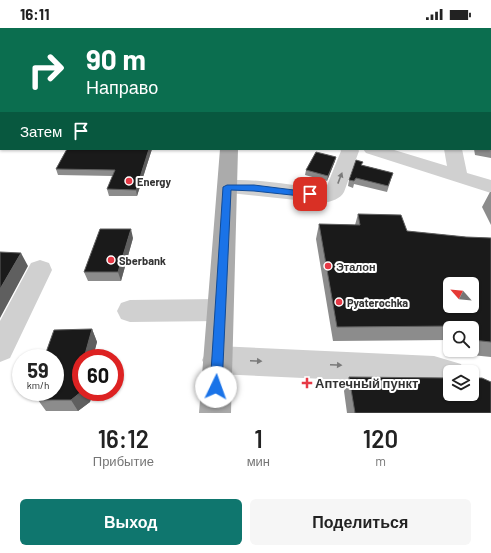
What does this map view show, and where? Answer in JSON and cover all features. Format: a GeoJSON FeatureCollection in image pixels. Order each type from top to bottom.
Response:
{"type":"FeatureCollection","features":[{"type":"Feature","properties":{"kind":"main road"},"geometry":{"type":"LineString","coordinates":[[215,413],[229,150]]}},
{"type":"Feature","properties":{"kind":"street"},"geometry":{"type":"LineString","coordinates":[[227,187],[254,188],[324,196],[334,192],[350,150]]}},
{"type":"Feature","properties":{"kind":"street"},"geometry":{"type":"LineString","coordinates":[[375,150],[491,186]]}},
{"type":"Feature","properties":{"kind":"street"},"geometry":{"type":"LineString","coordinates":[[453,150],[458,176]]}},
{"type":"Feature","properties":{"kind":"street"},"geometry":{"type":"LineString","coordinates":[[0,349],[40,270]]}},
{"type":"Feature","properties":{"kind":"street"},"geometry":{"type":"LineString","coordinates":[[130,311],[220,310]]}},
{"type":"Feature","properties":{"kind":"street"},"geometry":{"type":"LineString","coordinates":[[217,360],[434,370],[443,372]]}},
{"type":"Feature","properties":{"kind":"building"},"geometry":{"type":"Polygon","coordinates":[[[66,150],[149,150],[136,190],[107,189],[115,170],[56,169],[66,150]]]}},
{"type":"Feature","properties":{"kind":"building"},"geometry":{"type":"Polygon","coordinates":[[[316,152],[336,157],[328,176],[306,170],[316,152]]]}},
{"type":"Feature","properties":{"kind":"building"},"geometry":{"type":"Polygon","coordinates":[[[356,160],[363,162],[361,165],[393,173],[388,186],[356,178],[354,181],[349,180],[356,160]]]}},
{"type":"Feature","properties":{"kind":"building"},"geometry":{"type":"Polygon","coordinates":[[[358,214],[401,215],[407,231],[491,238],[491,342],[479,341],[479,321],[443,321],[443,326],[337,327],[319,224],[360,225],[358,214]]]}},
{"type":"Feature","properties":{"kind":"building","name":"Sberbank"},"geometry":{"type":"Polygon","coordinates":[[[100,229],[131,229],[118,272],[84,272],[100,229]]]}},
{"type":"Feature","properties":{"kind":"building"},"geometry":{"type":"Polygon","coordinates":[[[0,252],[21,253],[0,289],[0,252]]]}},
{"type":"Feature","properties":{"kind":"building"},"geometry":{"type":"Polygon","coordinates":[[[92,329],[86,349],[72,349],[71,400],[64,400],[64,349],[47,349],[54,330],[92,329]]]}},
{"type":"Feature","properties":{"kind":"building"},"geometry":{"type":"Polygon","coordinates":[[[349,377],[443,378],[443,401],[479,401],[479,378],[491,382],[491,413],[355,413],[349,377]]]}},
{"type":"Feature","properties":{"kind":"place","name":"Energy"},"geometry":{"type":"Point","coordinates":[129,181]}},
{"type":"Feature","properties":{"kind":"place","name":"Sberbank"},"geometry":{"type":"Point","coordinates":[111,260]}},
{"type":"Feature","properties":{"kind":"place","name":"Эталон"},"geometry":{"type":"Point","coordinates":[328,266]}},
{"type":"Feature","properties":{"kind":"place","name":"Pyaterochka"},"geometry":{"type":"Point","coordinates":[339,302]}},
{"type":"Feature","properties":{"kind":"place","name":"Аптечный пункт"},"geometry":{"type":"Point","coordinates":[307,383]}},
{"type":"Feature","properties":{"kind":"route"},"geometry":{"type":"LineString","coordinates":[[216,387],[227,187],[254,188],[310,194]]}}]}
